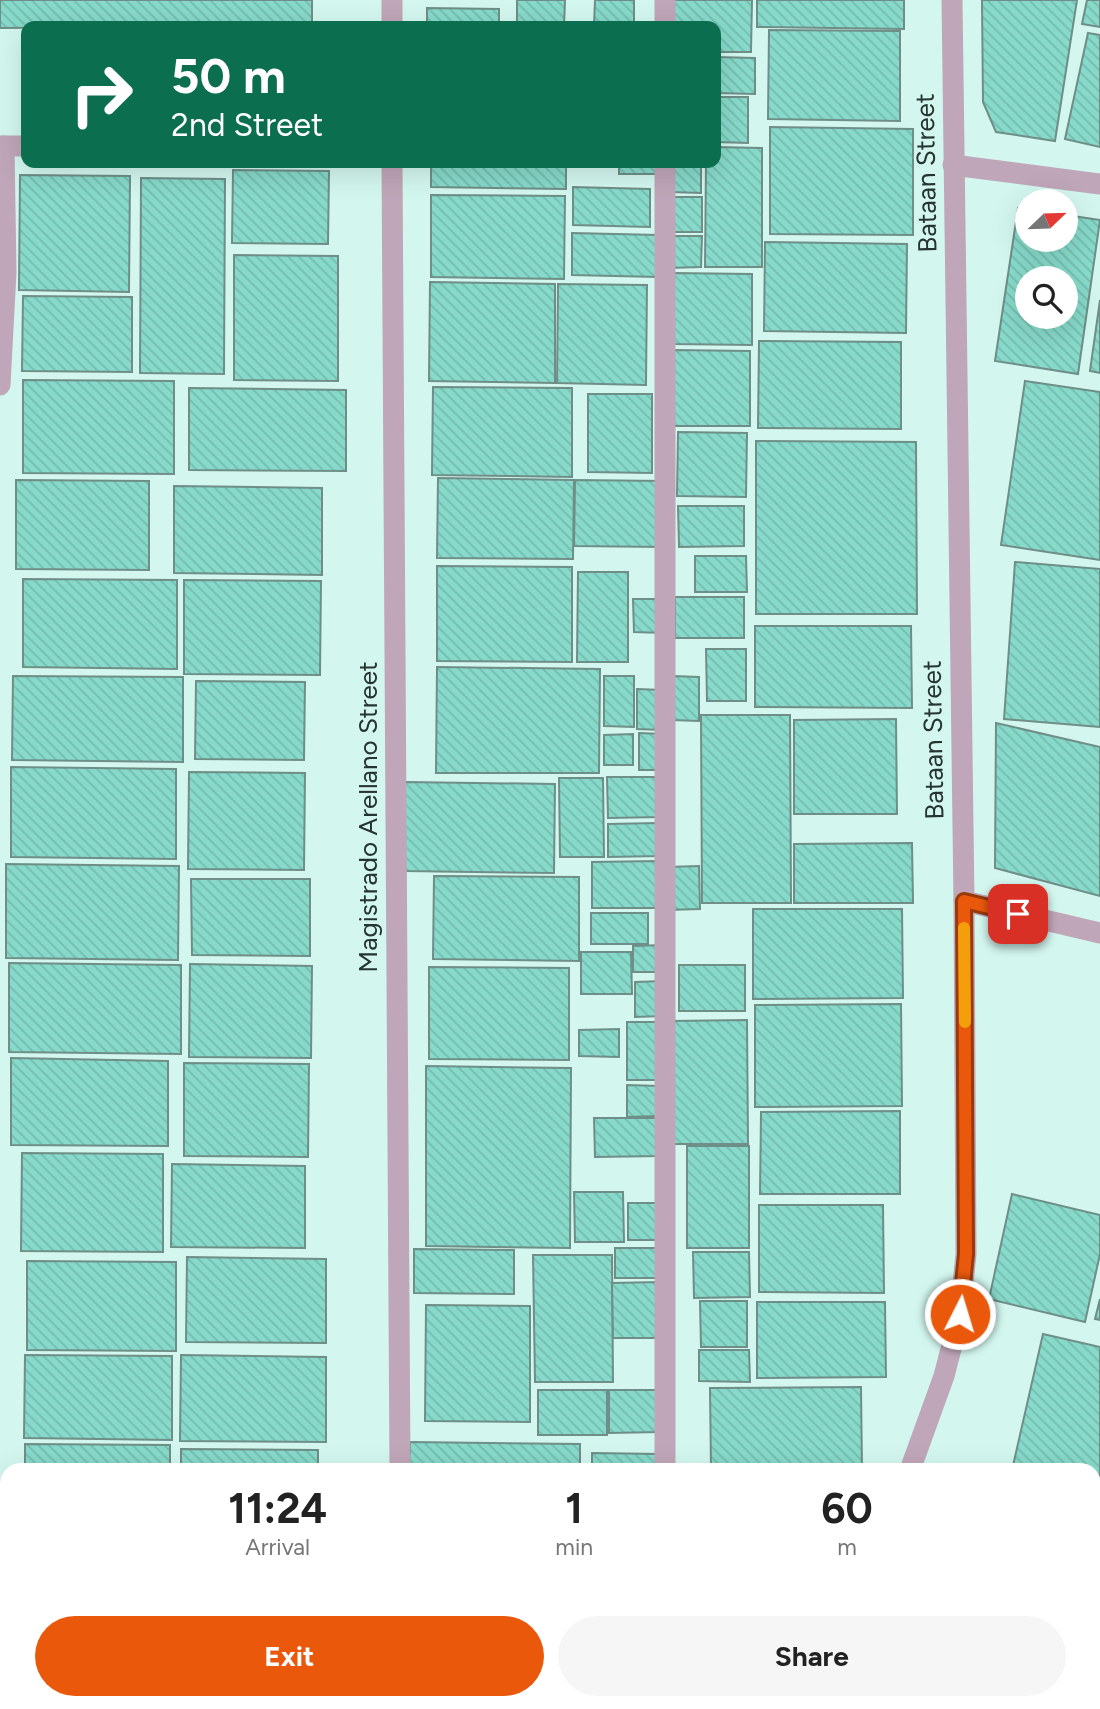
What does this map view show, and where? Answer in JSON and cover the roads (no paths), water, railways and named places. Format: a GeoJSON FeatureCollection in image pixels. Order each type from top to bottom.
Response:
{"type":"FeatureCollection","features":[{"type":"Feature","properties":{"kind":"street"},"geometry":{"type":"LineString","coordinates":[[392,0],[392,21]]}},
{"type":"Feature","properties":{"kind":"street"},"geometry":{"type":"LineString","coordinates":[[666,0],[666,21]]}},
{"type":"Feature","properties":{"kind":"street","name":"Bataan Street"},"geometry":{"type":"LineString","coordinates":[[913,1463],[944,1376],[960,1314],[966,1254],[952,0]]}},
{"type":"Feature","properties":{"kind":"street"},"geometry":{"type":"LineString","coordinates":[[0,385],[6,272],[2,146],[21,146]]}},
{"type":"Feature","properties":{"kind":"street"},"geometry":{"type":"LineString","coordinates":[[953,165],[1100,184]]}},
{"type":"Feature","properties":{"kind":"street","name":"Magistrado Arellano Street"},"geometry":{"type":"LineString","coordinates":[[392,168],[400,1463]]}},
{"type":"Feature","properties":{"kind":"street"},"geometry":{"type":"LineString","coordinates":[[665,168],[665,1463]]}},
{"type":"Feature","properties":{"kind":"street"},"geometry":{"type":"LineString","coordinates":[[964,901],[1100,933]]}}]}
